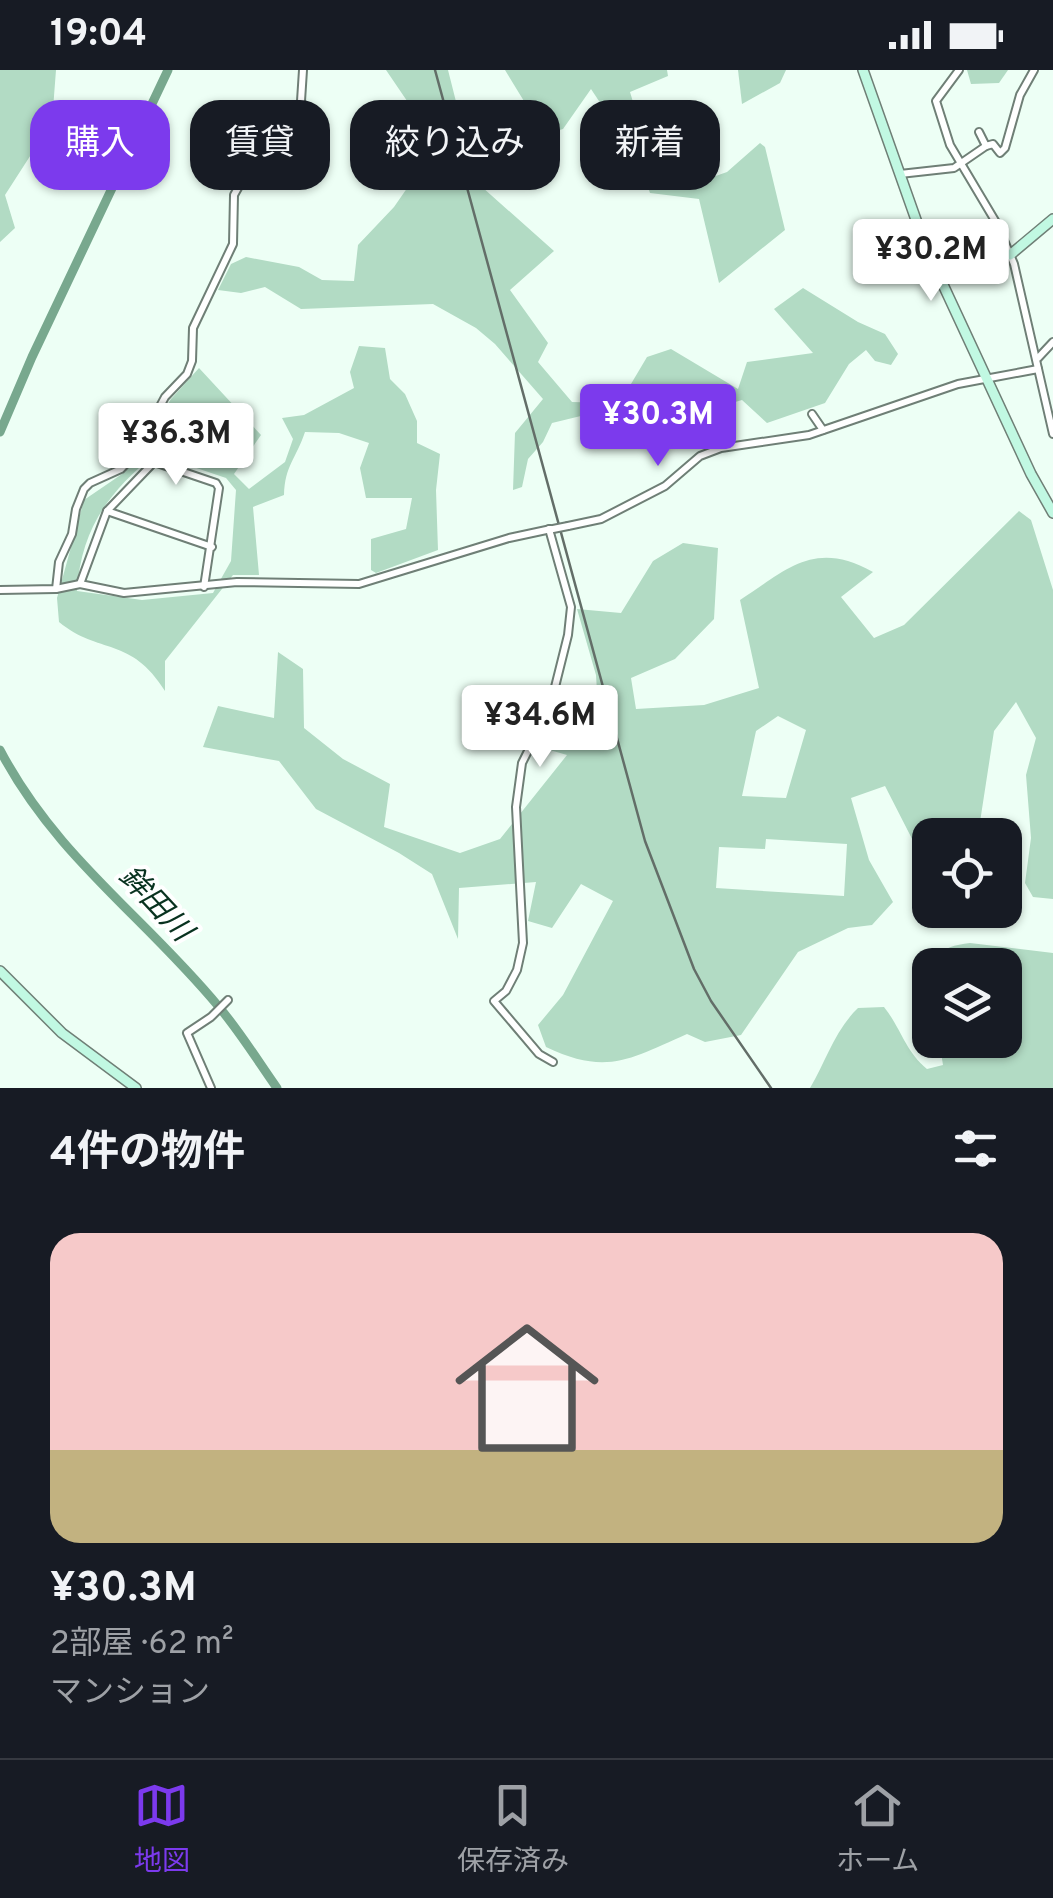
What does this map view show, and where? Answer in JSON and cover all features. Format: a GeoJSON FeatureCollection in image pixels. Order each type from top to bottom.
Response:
{"type":"FeatureCollection","features":[{"type":"Feature","properties":{"kind":"main road"},"geometry":{"type":"LineString","coordinates":[[864,70],[926,248],[1031,474],[1053,512]]}},
{"type":"Feature","properties":{"kind":"main road"},"geometry":{"type":"LineString","coordinates":[[1010,256],[1053,219]]}},
{"type":"Feature","properties":{"kind":"main road"},"geometry":{"type":"LineString","coordinates":[[0,971],[62,1033],[136,1088]]}},
{"type":"Feature","properties":{"kind":"street"},"geometry":{"type":"LineString","coordinates":[[56,589],[59,562],[72,534],[84,489],[121,469],[134,455],[165,397],[187,374],[194,328],[233,244],[234,195],[243,180],[276,156],[302,100],[303,70]]}},
{"type":"Feature","properties":{"kind":"street"},"geometry":{"type":"LineString","coordinates":[[959,70],[936,101],[950,145],[997,224],[1022,289],[1053,434]]}},
{"type":"Feature","properties":{"kind":"street"},"geometry":{"type":"LineString","coordinates":[[898,175],[961,165],[993,144],[1000,153],[1009,143],[1020,95],[1034,70]]}},
{"type":"Feature","properties":{"kind":"street"},"geometry":{"type":"LineString","coordinates":[[979,132],[986,146]]}},
{"type":"Feature","properties":{"kind":"street"},"geometry":{"type":"LineString","coordinates":[[1037,359],[1053,342]]}},
{"type":"Feature","properties":{"kind":"street"},"geometry":{"type":"LineString","coordinates":[[0,590],[56,589],[80,584],[124,593],[237,582],[360,584],[492,543],[601,519],[665,486],[700,456],[721,448],[768,439],[786,440],[958,384],[1038,369]]}},
{"type":"Feature","properties":{"kind":"street"},"geometry":{"type":"LineString","coordinates":[[812,414],[823,430]]}},
{"type":"Feature","properties":{"kind":"street"},"geometry":{"type":"LineString","coordinates":[[80,584],[107,511],[154,462],[216,483],[219,488],[204,587]]}},
{"type":"Feature","properties":{"kind":"street"},"geometry":{"type":"LineString","coordinates":[[107,511],[212,547]]}},
{"type":"Feature","properties":{"kind":"street"},"geometry":{"type":"LineString","coordinates":[[551,529],[572,607],[550,707],[522,763],[516,819],[523,942],[517,970],[494,1002],[538,1054],[553,1062]]}},
{"type":"Feature","properties":{"kind":"street"},"geometry":{"type":"LineString","coordinates":[[211,1088],[188,1033],[228,1000]]}},
{"type":"Feature","properties":{"kind":"green space"},"geometry":{"type":"Polygon","coordinates":[[[0,70],[56,70],[54,100],[30,100],[30,156],[5,195],[15,228],[0,242],[0,70]]]}},
{"type":"Feature","properties":{"kind":"green space"},"geometry":{"type":"Polygon","coordinates":[[[386,70],[448,70],[456,100],[406,100],[386,70]]]}},
{"type":"Feature","properties":{"kind":"green space"},"geometry":{"type":"Polygon","coordinates":[[[505,70],[667,70],[668,76],[630,92],[632,100],[598,100],[591,89],[560,130],[560,100],[523,100],[505,70]]]}},
{"type":"Feature","properties":{"kind":"green space"},"geometry":{"type":"Polygon","coordinates":[[[738,70],[786,70],[780,83],[742,104],[738,70]]]}},
{"type":"Feature","properties":{"kind":"green space"},"geometry":{"type":"Polygon","coordinates":[[[967,70],[1008,70],[999,83],[971,84],[967,70]]]}},
{"type":"Feature","properties":{"kind":"green space"},"geometry":{"type":"Polygon","coordinates":[[[760,143],[765,147],[785,230],[719,283],[699,199],[649,190],[720,190],[720,174],[760,143]]]}},
{"type":"Feature","properties":{"kind":"green space"},"geometry":{"type":"Polygon","coordinates":[[[406,190],[485,190],[554,251],[510,290],[548,343],[538,362],[572,402],[613,403],[628,389],[647,357],[671,349],[738,389],[747,362],[813,353],[774,309],[803,288],[885,334],[898,354],[891,365],[875,361],[866,350],[849,364],[825,403],[767,423],[742,400],[711,409],[703,393],[686,400],[685,441],[675,446],[675,403],[623,416],[589,414],[552,423],[543,442],[528,459],[522,487],[513,490],[515,433],[543,399],[476,328],[433,304],[301,309],[265,287],[241,293],[218,290],[231,264],[246,257],[299,267],[322,280],[354,281],[358,245],[406,190]]]}},
{"type":"Feature","properties":{"kind":"green space"},"geometry":{"type":"Polygon","coordinates":[[[359,346],[385,348],[390,379],[405,394],[417,421],[417,443],[440,454],[436,490],[438,550],[376,573],[371,570],[371,539],[406,529],[412,498],[366,498],[360,468],[369,443],[339,433],[305,432],[289,469],[284,495],[253,507],[259,575],[233,575],[165,661],[165,691],[140,662],[59,622],[57,598],[84,500],[125,472],[171,399],[199,368],[261,435],[234,474],[249,489],[285,462],[293,439],[282,418],[304,415],[354,388],[350,372],[359,346]],[[155,454],[124,483],[100,514],[84,549],[77,591],[142,600],[213,593],[231,561],[236,490],[226,478],[155,454]]]}},
{"type":"Feature","properties":{"kind":"green space"},"geometry":{"type":"Polygon","coordinates":[[[1019,511],[1031,520],[1053,590],[1053,899],[1033,897],[1025,883],[1031,838],[1026,775],[1036,738],[1016,702],[994,731],[981,818],[912,818],[912,839],[885,786],[851,798],[869,860],[893,902],[872,925],[848,928],[798,952],[741,1035],[705,1042],[687,1034],[618,1061],[586,1061],[546,1047],[538,1025],[563,995],[613,901],[581,884],[552,928],[528,921],[536,882],[459,888],[458,939],[432,874],[316,809],[279,761],[203,747],[218,706],[274,718],[278,652],[303,669],[304,728],[343,759],[390,784],[384,827],[460,853],[500,839],[567,755],[536,746],[550,718],[578,722],[598,707],[596,675],[577,609],[621,613],[653,561],[683,543],[718,548],[714,619],[675,659],[631,678],[636,709],[704,705],[759,688],[740,600],[803,562],[835,558],[873,572],[841,597],[874,638],[904,625],[1019,511]],[[778,716],[756,731],[742,796],[786,798],[806,730],[778,716]],[[766,839],[765,849],[719,847],[716,888],[844,896],[847,844],[766,839]]]}},
{"type":"Feature","properties":{"kind":"green space"},"geometry":{"type":"Polygon","coordinates":[[[970,943],[1012,948],[948,948],[970,943]]]}},
{"type":"Feature","properties":{"kind":"green space"},"geometry":{"type":"Polygon","coordinates":[[[1022,949],[1053,953],[1053,1088],[810,1088],[837,1036],[858,1008],[884,1007],[912,1058],[927,1069],[943,1065],[942,1058],[1022,1058],[1022,949]]]}},
{"type":"Feature","properties":{"kind":"waterway","name":"鉾田川"},"geometry":{"type":"LineString","coordinates":[[0,432],[168,70]]}},
{"type":"Feature","properties":{"kind":"waterway","name":"鉾田川"},"geometry":{"type":"LineString","coordinates":[[0,750],[47,823],[219,1007],[277,1088]]}},
{"type":"Feature","properties":{"kind":"railway"},"geometry":{"type":"LineString","coordinates":[[435,70],[645,841],[694,969],[711,1001],[771,1088]]}}]}
